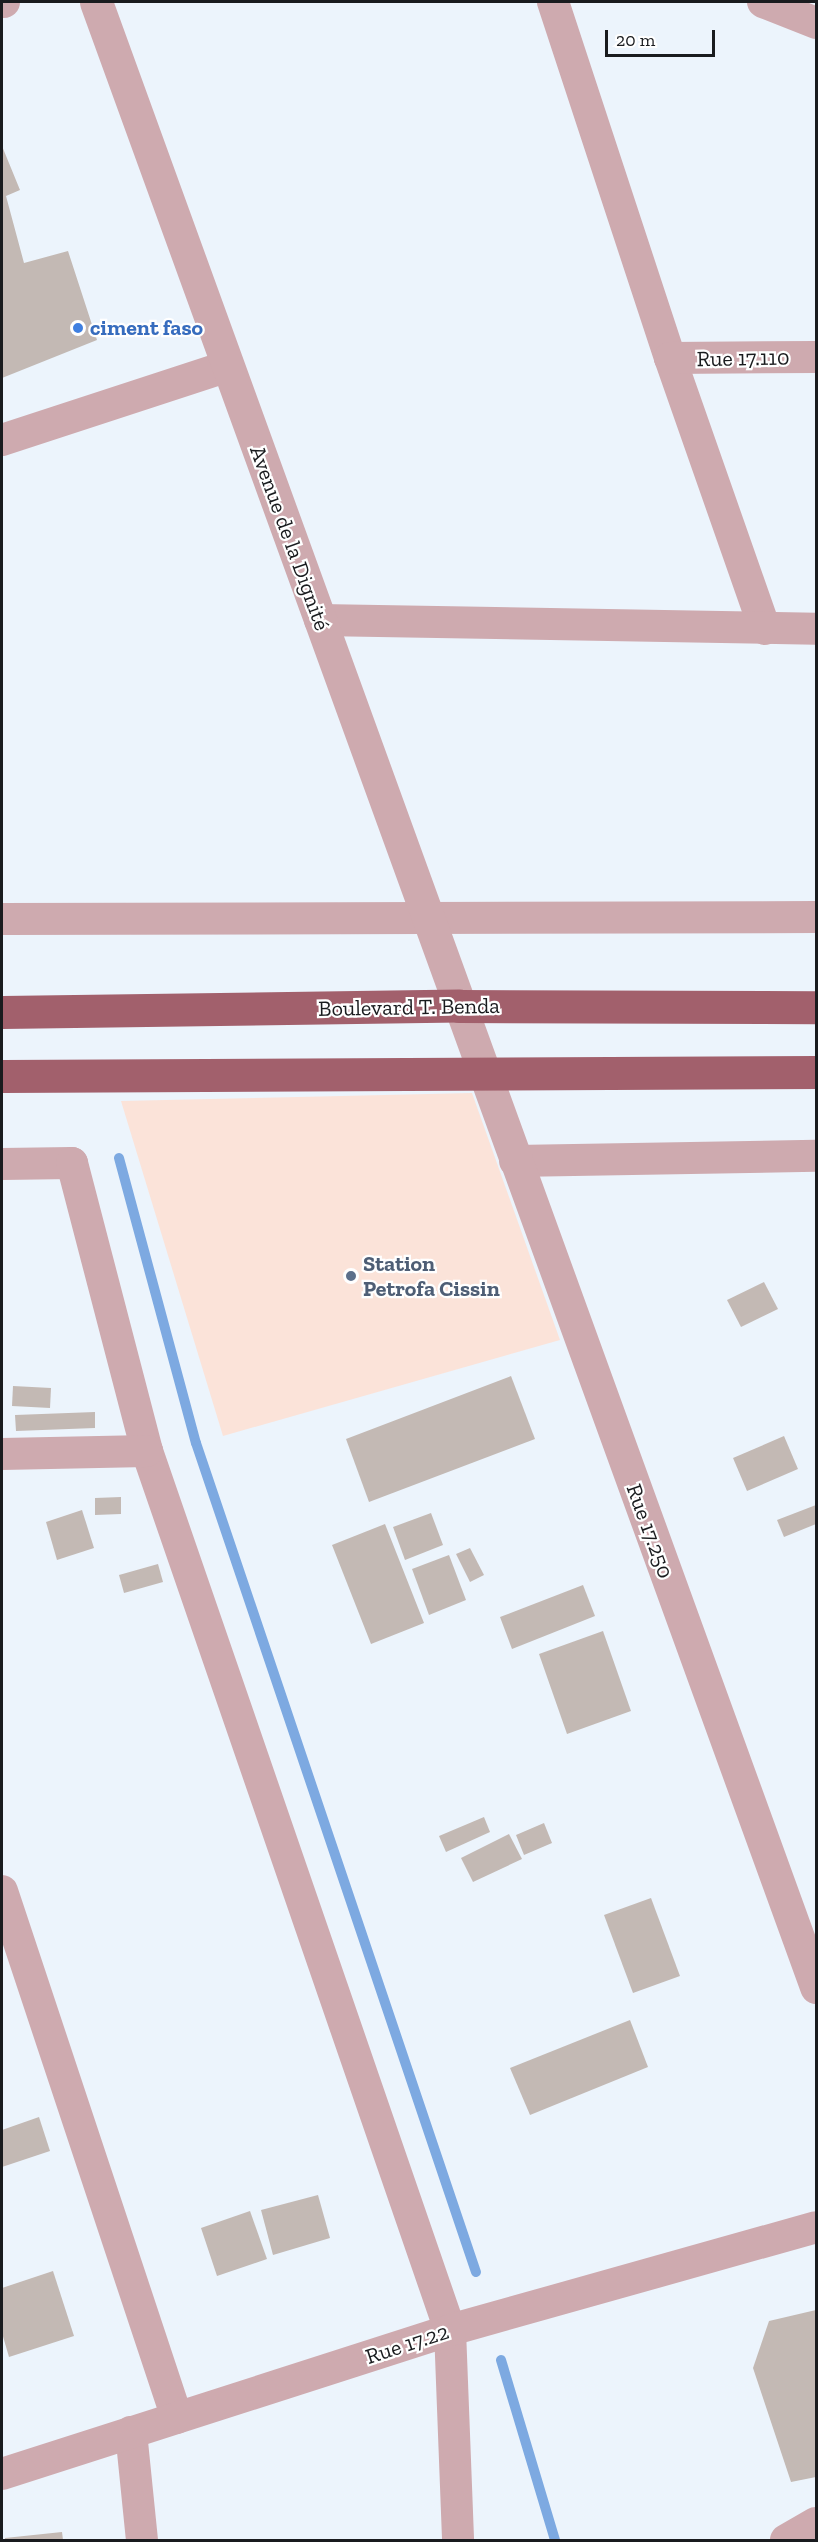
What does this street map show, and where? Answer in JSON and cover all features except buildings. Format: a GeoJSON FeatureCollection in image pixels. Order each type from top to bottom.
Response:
{"type":"FeatureCollection","features":[{"type":"Feature","properties":{"kind":"highway","name":"Boulevard T. Benda"},"geometry":{"type":"LineString","coordinates":[[2,1012],[459,1006],[816,1007]]}},
{"type":"Feature","properties":{"kind":"highway"},"geometry":{"type":"LineString","coordinates":[[2,1076],[816,1072]]}},
{"type":"Feature","properties":{"kind":"street","name":"Avenue de la Dignité"},"geometry":{"type":"LineString","coordinates":[[96,2],[484,1074]]}},
{"type":"Feature","properties":{"kind":"street"},"geometry":{"type":"LineString","coordinates":[[553,2],[670,358],[765,629]]}},
{"type":"Feature","properties":{"kind":"street"},"geometry":{"type":"LineString","coordinates":[[763,2],[802,13]]}},
{"type":"Feature","properties":{"kind":"street","name":"Rue 17.110"},"geometry":{"type":"LineString","coordinates":[[670,358],[816,357]]}},
{"type":"Feature","properties":{"kind":"street"},"geometry":{"type":"LineString","coordinates":[[2,440],[228,366]]}},
{"type":"Feature","properties":{"kind":"street"},"geometry":{"type":"LineString","coordinates":[[320,620],[816,629]]}},
{"type":"Feature","properties":{"kind":"street"},"geometry":{"type":"LineString","coordinates":[[2,919],[428,920],[816,917]]}},
{"type":"Feature","properties":{"kind":"street","name":"Rue 17.250"},"geometry":{"type":"LineString","coordinates":[[484,1074],[816,1987]]}},
{"type":"Feature","properties":{"kind":"street"},"geometry":{"type":"LineString","coordinates":[[515,1161],[816,1156]]}},
{"type":"Feature","properties":{"kind":"street"},"geometry":{"type":"LineString","coordinates":[[2,1164],[72,1163],[147,1451],[450,2330],[458,2541]]}},
{"type":"Feature","properties":{"kind":"street"},"geometry":{"type":"LineString","coordinates":[[2,1454],[147,1451]]}},
{"type":"Feature","properties":{"kind":"street"},"geometry":{"type":"LineString","coordinates":[[2,1891],[177,2418]]}},
{"type":"Feature","properties":{"kind":"street","name":"Rue 17.22"},"geometry":{"type":"LineString","coordinates":[[2,2474],[450,2330],[816,2227]]}},
{"type":"Feature","properties":{"kind":"street"},"geometry":{"type":"LineString","coordinates":[[131,2432],[142,2541]]}},
{"type":"Feature","properties":{"kind":"street"},"geometry":{"type":"LineString","coordinates":[[786,2541],[816,2523]]}},
{"type":"Feature","properties":{"kind":"shaded area"},"geometry":{"type":"Polygon","coordinates":[[[472,1093],[560,1340],[223,1436],[121,1101],[472,1093]]]}},
{"type":"Feature","properties":{"kind":"waterway"},"geometry":{"type":"LineString","coordinates":[[119,1158],[196,1443],[476,2272]]}},
{"type":"Feature","properties":{"kind":"waterway"},"geometry":{"type":"LineString","coordinates":[[501,2360],[555,2540]]}},
{"type":"Feature","properties":{"kind":"place","name":"ciment faso"},"geometry":{"type":"Point","coordinates":[78,328]}},
{"type":"Feature","properties":{"kind":"place","name":"Station Petrofa Cissin"},"geometry":{"type":"Point","coordinates":[351,1276]}}]}
